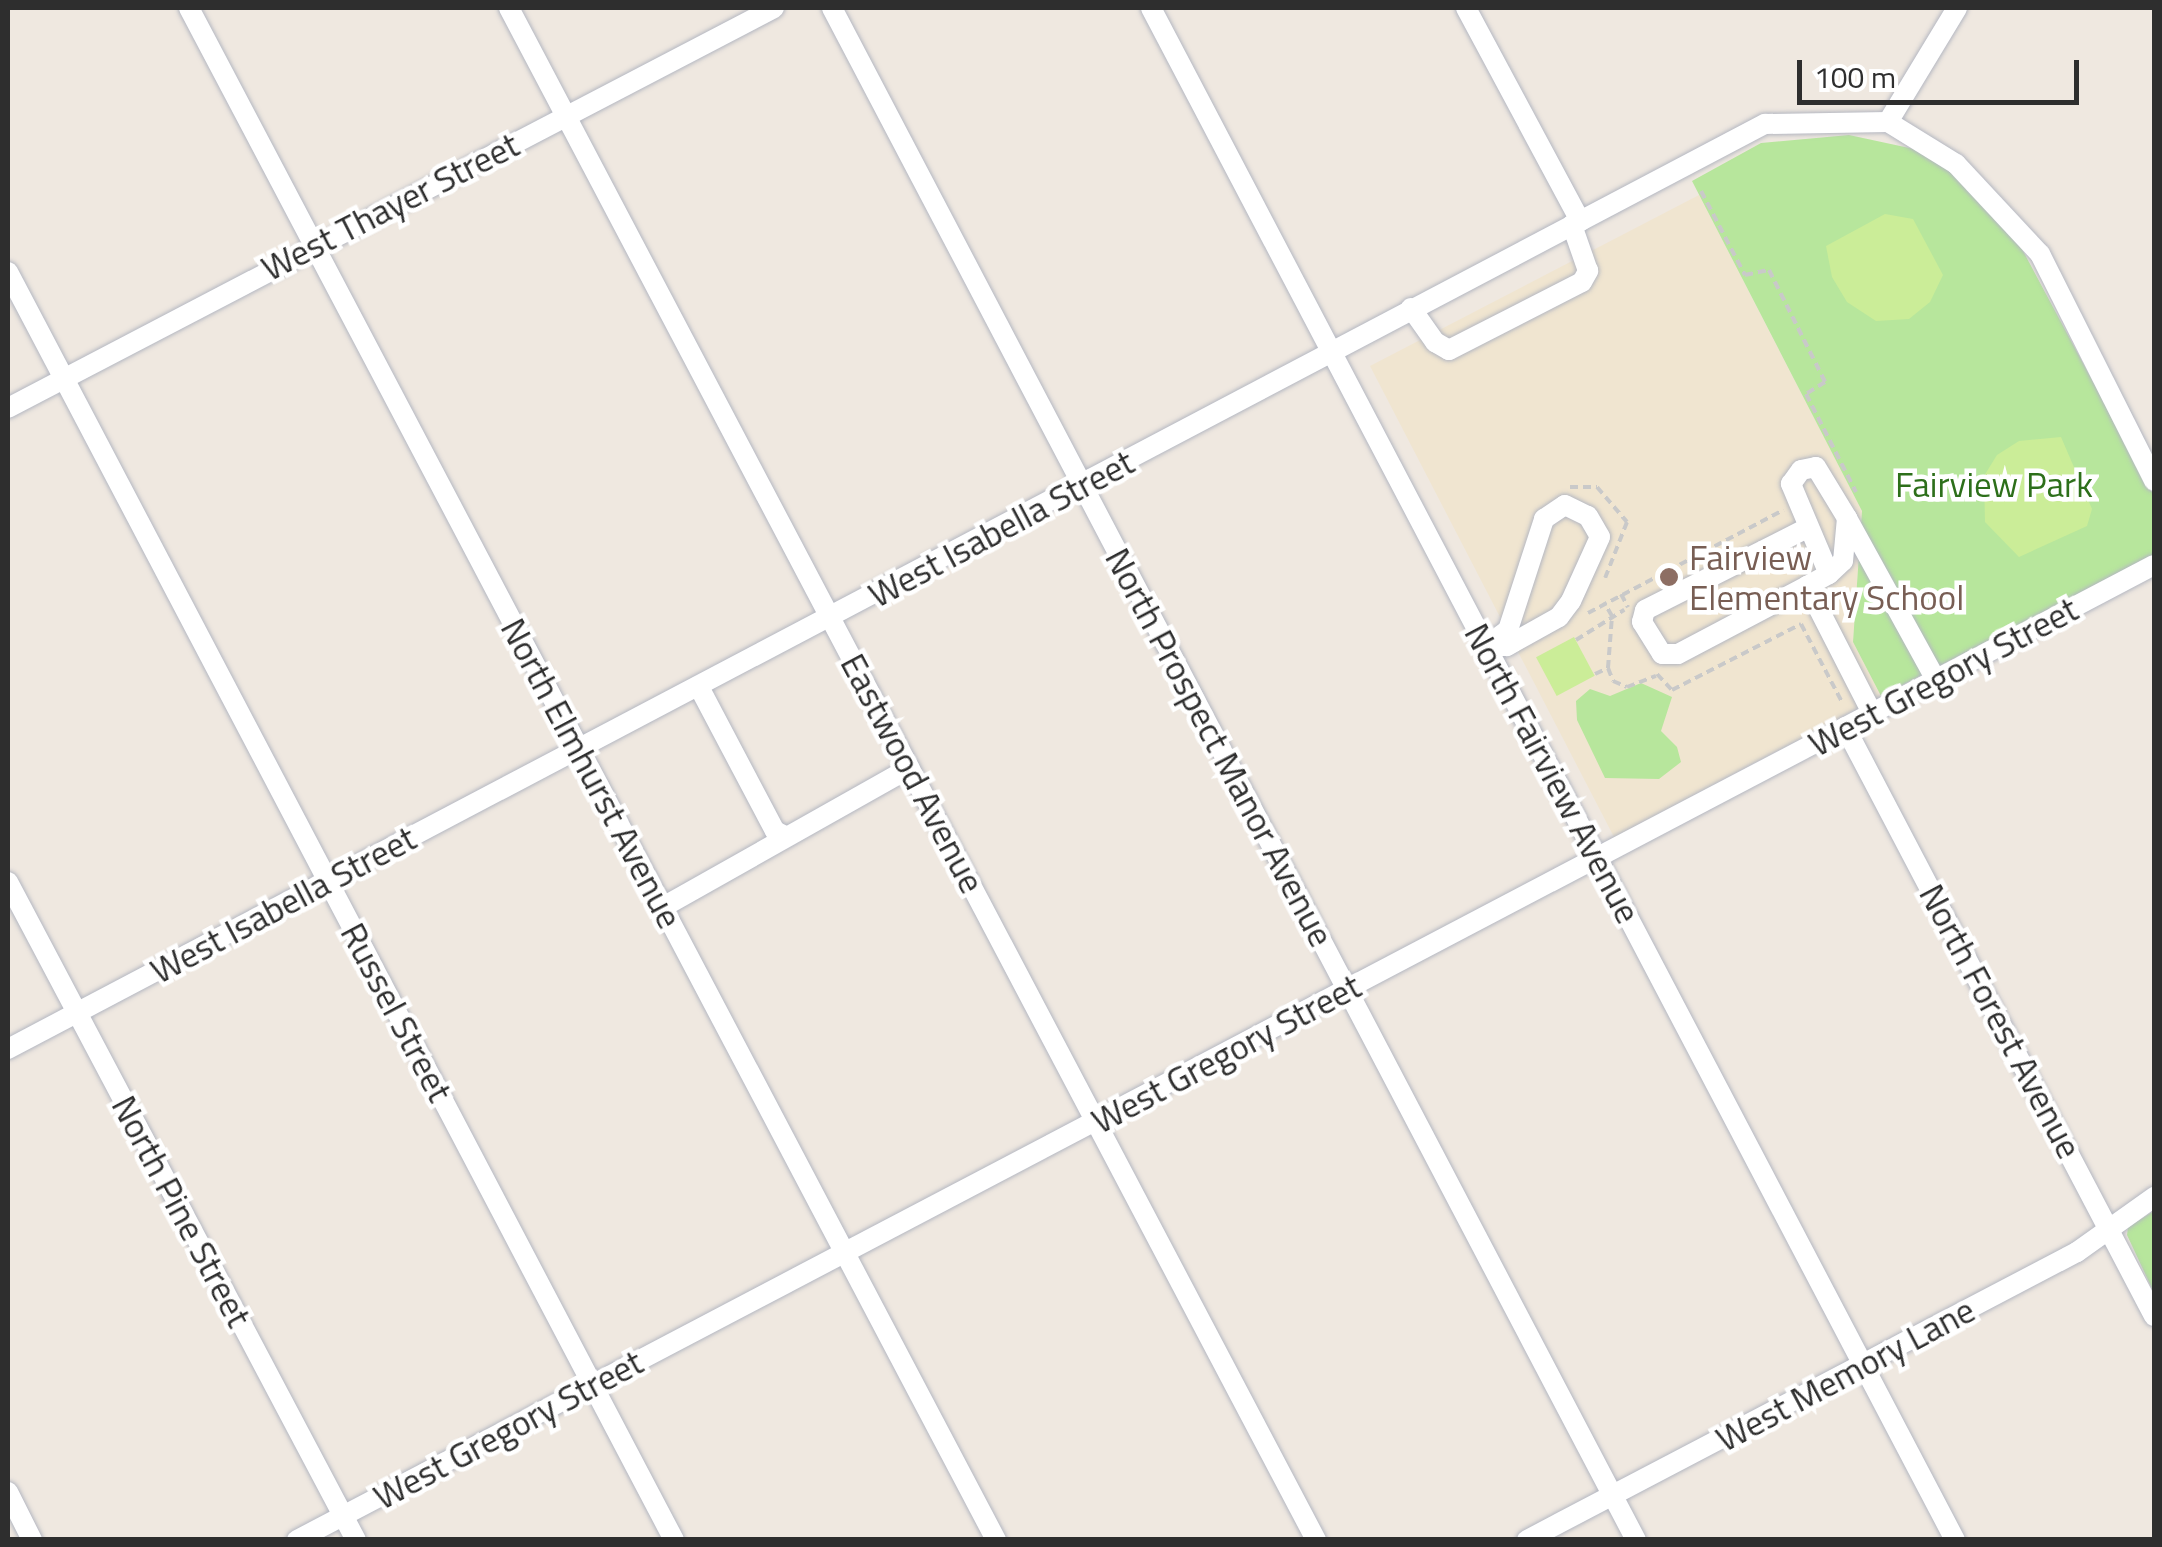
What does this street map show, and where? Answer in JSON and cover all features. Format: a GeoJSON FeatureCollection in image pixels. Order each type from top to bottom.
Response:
{"type":"FeatureCollection","features":[{"type":"Feature","properties":{"kind":"street","name":"North Elmhurst Avenue"},"geometry":{"type":"LineString","coordinates":[[189,8],[996,1540]]}},
{"type":"Feature","properties":{"kind":"street","name":"Eastwood Avenue"},"geometry":{"type":"LineString","coordinates":[[509,8],[1316,1540]]}},
{"type":"Feature","properties":{"kind":"street","name":"West Thayer Street"},"geometry":{"type":"LineString","coordinates":[[8,408],[313,244],[774,8]]}},
{"type":"Feature","properties":{"kind":"street","name":"North Prospect Manor Avenue"},"geometry":{"type":"LineString","coordinates":[[832,8],[1636,1540]]}},
{"type":"Feature","properties":{"kind":"street","name":"North Fairview Avenue"},"geometry":{"type":"LineString","coordinates":[[1150,8],[1955,1540]]}},
{"type":"Feature","properties":{"kind":"street"},"geometry":{"type":"LineString","coordinates":[[1411,308],[1435,342],[1450,350],[1582,282],[1588,272],[1576,223],[1466,8]]}},
{"type":"Feature","properties":{"kind":"street"},"geometry":{"type":"LineString","coordinates":[[1957,8],[1888,122],[1956,164],[2040,254],[2154,481]]}},
{"type":"Feature","properties":{"kind":"street","name":"West Isabella Street"},"geometry":{"type":"LineString","coordinates":[[8,1050],[1765,124],[1888,122]]}},
{"type":"Feature","properties":{"kind":"street","name":"Russel Street"},"geometry":{"type":"LineString","coordinates":[[8,272],[674,1540]]}},
{"type":"Feature","properties":{"kind":"street"},"geometry":{"type":"LineString","coordinates":[[1829,574],[1795,504],[1791,484],[1801,470],[1816,467],[1936,680]]}},
{"type":"Feature","properties":{"kind":"street"},"geometry":{"type":"LineString","coordinates":[[1564,506],[1588,516],[1600,537],[1560,617],[1507,646],[1486,646],[1508,630],[1544,520],[1564,506]]}},
{"type":"Feature","properties":{"kind":"street"},"geometry":{"type":"LineString","coordinates":[[1808,528],[1645,610],[1642,622],[1662,654],[1678,654],[1829,574],[1843,560],[1847,518]]}},
{"type":"Feature","properties":{"kind":"street","name":"West Gregory Street"},"geometry":{"type":"LineString","coordinates":[[297,1540],[2154,565]]}},
{"type":"Feature","properties":{"kind":"street"},"geometry":{"type":"LineString","coordinates":[[1808,586],[1872,714]]}},
{"type":"Feature","properties":{"kind":"street"},"geometry":{"type":"LineString","coordinates":[[700,687],[775,831],[785,836]]}},
{"type":"Feature","properties":{"kind":"street","name":"North Forest Avenue"},"geometry":{"type":"LineString","coordinates":[[1846,727],[2154,1316]]}},
{"type":"Feature","properties":{"kind":"street"},"geometry":{"type":"LineString","coordinates":[[662,907],[910,768]]}},
{"type":"Feature","properties":{"kind":"street","name":"North Pine Street"},"geometry":{"type":"LineString","coordinates":[[8,882],[356,1540]]}},
{"type":"Feature","properties":{"kind":"street","name":"West Memory Lane"},"geometry":{"type":"LineString","coordinates":[[1527,1540],[2078,1252],[2154,1197]]}},
{"type":"Feature","properties":{"kind":"street"},"geometry":{"type":"LineString","coordinates":[[8,1492],[32,1540]]}},
{"type":"Feature","properties":{"kind":"path"},"geometry":{"type":"LineString","coordinates":[[1701,192],[1744,275],[1769,270],[1825,382],[1806,394],[1855,490],[1830,486]]}},
{"type":"Feature","properties":{"kind":"path"},"geometry":{"type":"LineString","coordinates":[[1560,490],[1597,487],[1627,522],[1604,580]]}},
{"type":"Feature","properties":{"kind":"path"},"geometry":{"type":"LineString","coordinates":[[1577,620],[1604,602],[1795,504]]}},
{"type":"Feature","properties":{"kind":"path"},"geometry":{"type":"LineString","coordinates":[[1620,594],[1635,621]]}},
{"type":"Feature","properties":{"kind":"path"},"geometry":{"type":"LineString","coordinates":[[1586,614],[1595,597]]}},
{"type":"Feature","properties":{"kind":"path"},"geometry":{"type":"LineString","coordinates":[[1604,602],[1612,620],[1608,668],[1613,681],[1627,687],[1657,676]]}},
{"type":"Feature","properties":{"kind":"path"},"geometry":{"type":"LineString","coordinates":[[1576,640],[1628,608]]}},
{"type":"Feature","properties":{"kind":"path"},"geometry":{"type":"LineString","coordinates":[[1657,676],[1672,690],[1801,624],[1842,702]]}},
{"type":"Feature","properties":{"kind":"path"},"geometry":{"type":"LineString","coordinates":[[1594,674],[1608,668]]}},
{"type":"Feature","properties":{"kind":"path"},"geometry":{"type":"LineString","coordinates":[[1657,676],[1658,668]]}},
{"type":"Feature","properties":{"kind":"shaded area","name":"Fairview Elementary School"},"geometry":{"type":"Polygon","coordinates":[[[1699,195],[1862,511],[1853,642],[1881,696],[1614,837],[1370,366],[1699,195]]]}},
{"type":"Feature","properties":{"kind":"green space","name":"Fairview Park"},"geometry":{"type":"Polygon","coordinates":[[[1849,135],[1914,149],[1950,171],[2014,234],[2154,496],[2154,555],[1881,696],[1853,642],[1862,511],[1692,181],[1761,143],[1849,135]]]}},
{"type":"Feature","properties":{"kind":"green space"},"geometry":{"type":"Polygon","coordinates":[[[1885,214],[1913,219],[1943,275],[1930,302],[1909,319],[1876,321],[1847,302],[1832,277],[1826,246],[1885,214]]]}},
{"type":"Feature","properties":{"kind":"green space"},"geometry":{"type":"Polygon","coordinates":[[[2061,437],[2092,509],[2087,526],[2019,557],[1985,522],[1984,476],[1997,455],[2019,441],[2061,437]]]}},
{"type":"Feature","properties":{"kind":"green space"},"geometry":{"type":"Polygon","coordinates":[[[1574,637],[1595,676],[1557,696],[1536,657],[1574,637]]]}},
{"type":"Feature","properties":{"kind":"green space"},"geometry":{"type":"Polygon","coordinates":[[[1641,683],[1672,697],[1661,731],[1677,747],[1681,762],[1659,779],[1605,778],[1577,720],[1576,701],[1590,689],[1610,696],[1641,683]]]}},
{"type":"Feature","properties":{"kind":"green space"},"geometry":{"type":"Polygon","coordinates":[[[2154,1211],[2154,1293],[2127,1235],[2128,1227],[2154,1211]]]}},
{"type":"Feature","properties":{"kind":"place","name":"Fairview Elementary School"},"geometry":{"type":"Point","coordinates":[1669,577]}}]}
